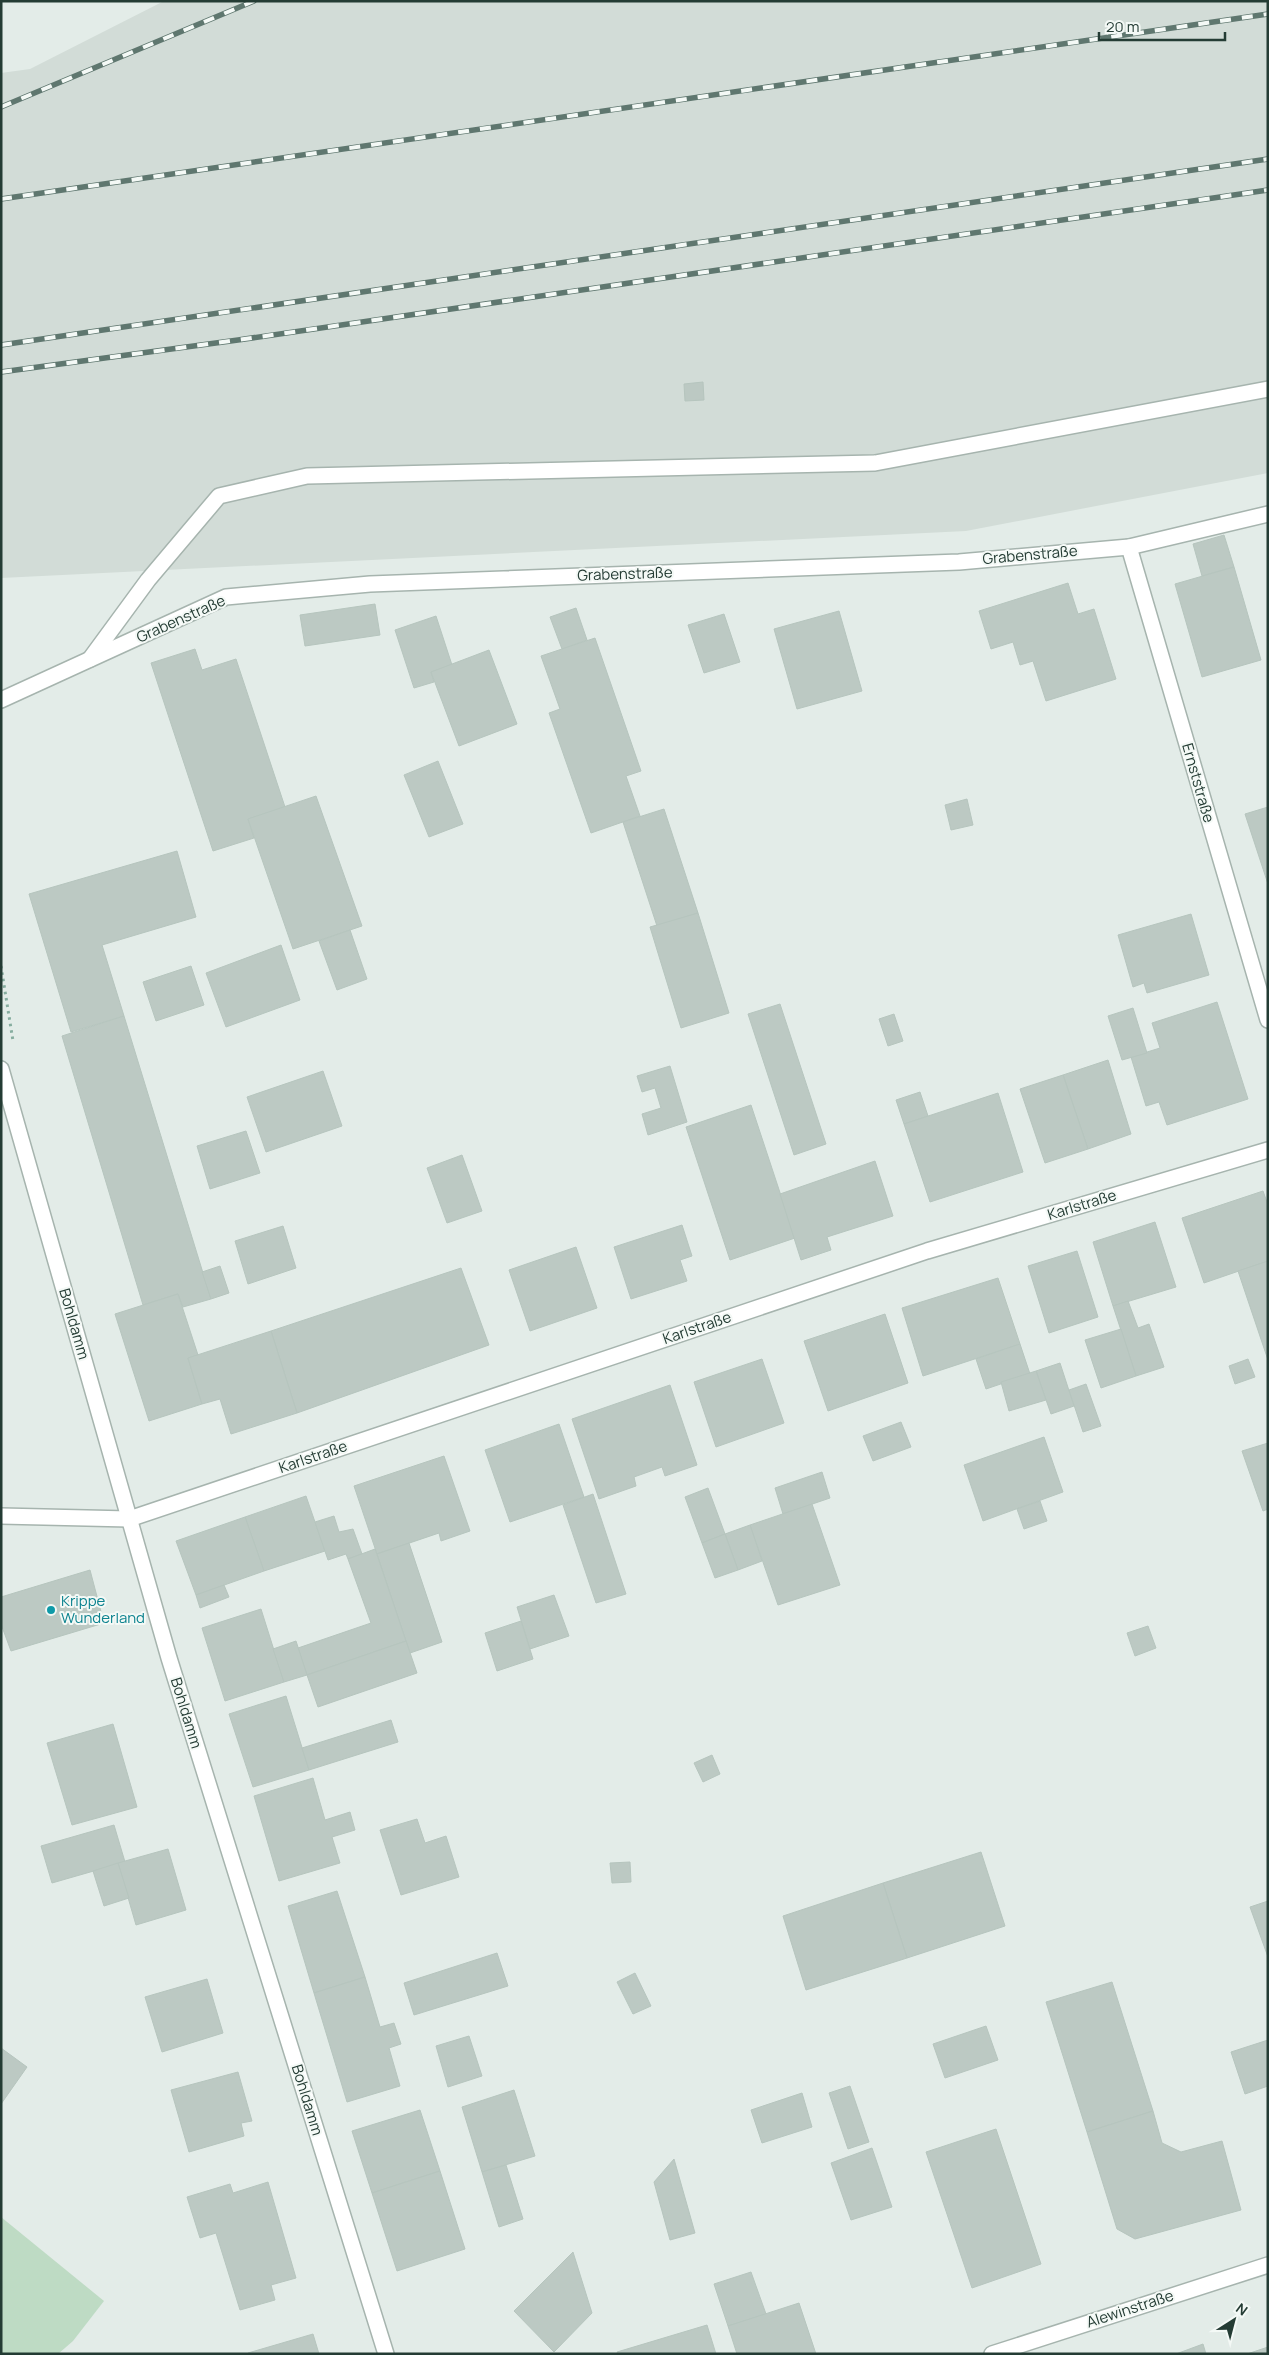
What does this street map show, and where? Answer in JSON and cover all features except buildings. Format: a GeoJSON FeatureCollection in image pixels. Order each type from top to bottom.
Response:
{"type":"FeatureCollection","features":[{"type":"Feature","properties":{"kind":"street"},"geometry":{"type":"LineString","coordinates":[[89,660],[148,580],[219,496],[307,476],[875,463],[1268,389]]}},
{"type":"Feature","properties":{"kind":"street","name":"Grabenstraße"},"geometry":{"type":"LineString","coordinates":[[1,700],[226,597],[370,584],[959,562],[1129,547],[1268,514]]}},
{"type":"Feature","properties":{"kind":"street","name":"Ernststraße"},"geometry":{"type":"LineString","coordinates":[[1129,547],[1268,1020]]}},
{"type":"Feature","properties":{"kind":"street","name":"Bohldamm"},"geometry":{"type":"LineString","coordinates":[[1,1069],[169,1658],[386,2354]]}},
{"type":"Feature","properties":{"kind":"street","name":"Karlstraße"},"geometry":{"type":"LineString","coordinates":[[1,1516],[129,1519],[927,1251],[1268,1150]]}},
{"type":"Feature","properties":{"kind":"street","name":"Alewinstraße"},"geometry":{"type":"LineString","coordinates":[[992,2354],[1268,2265]]}},
{"type":"Feature","properties":{"kind":"shaded area"},"geometry":{"type":"Polygon","coordinates":[[[164,1],[1268,1],[1268,473],[966,531],[1,578],[1,73],[30,69],[164,1]]]}},
{"type":"Feature","properties":{"kind":"green space"},"geometry":{"type":"Polygon","coordinates":[[[1,2217],[104,2301],[73,2341],[58,2354],[1,2354],[1,2217]]]}},
{"type":"Feature","properties":{"kind":"railway"},"geometry":{"type":"LineString","coordinates":[[1,107],[254,1]]}},
{"type":"Feature","properties":{"kind":"railway"},"geometry":{"type":"LineString","coordinates":[[1,199],[1268,14]]}},
{"type":"Feature","properties":{"kind":"railway"},"geometry":{"type":"LineString","coordinates":[[1,345],[1268,159]]}},
{"type":"Feature","properties":{"kind":"railway"},"geometry":{"type":"LineString","coordinates":[[1,372],[238,340],[1268,190]]}},
{"type":"Feature","properties":{"kind":"place","name":"Krippe Wunderland"},"geometry":{"type":"Point","coordinates":[51,1610]}}]}
